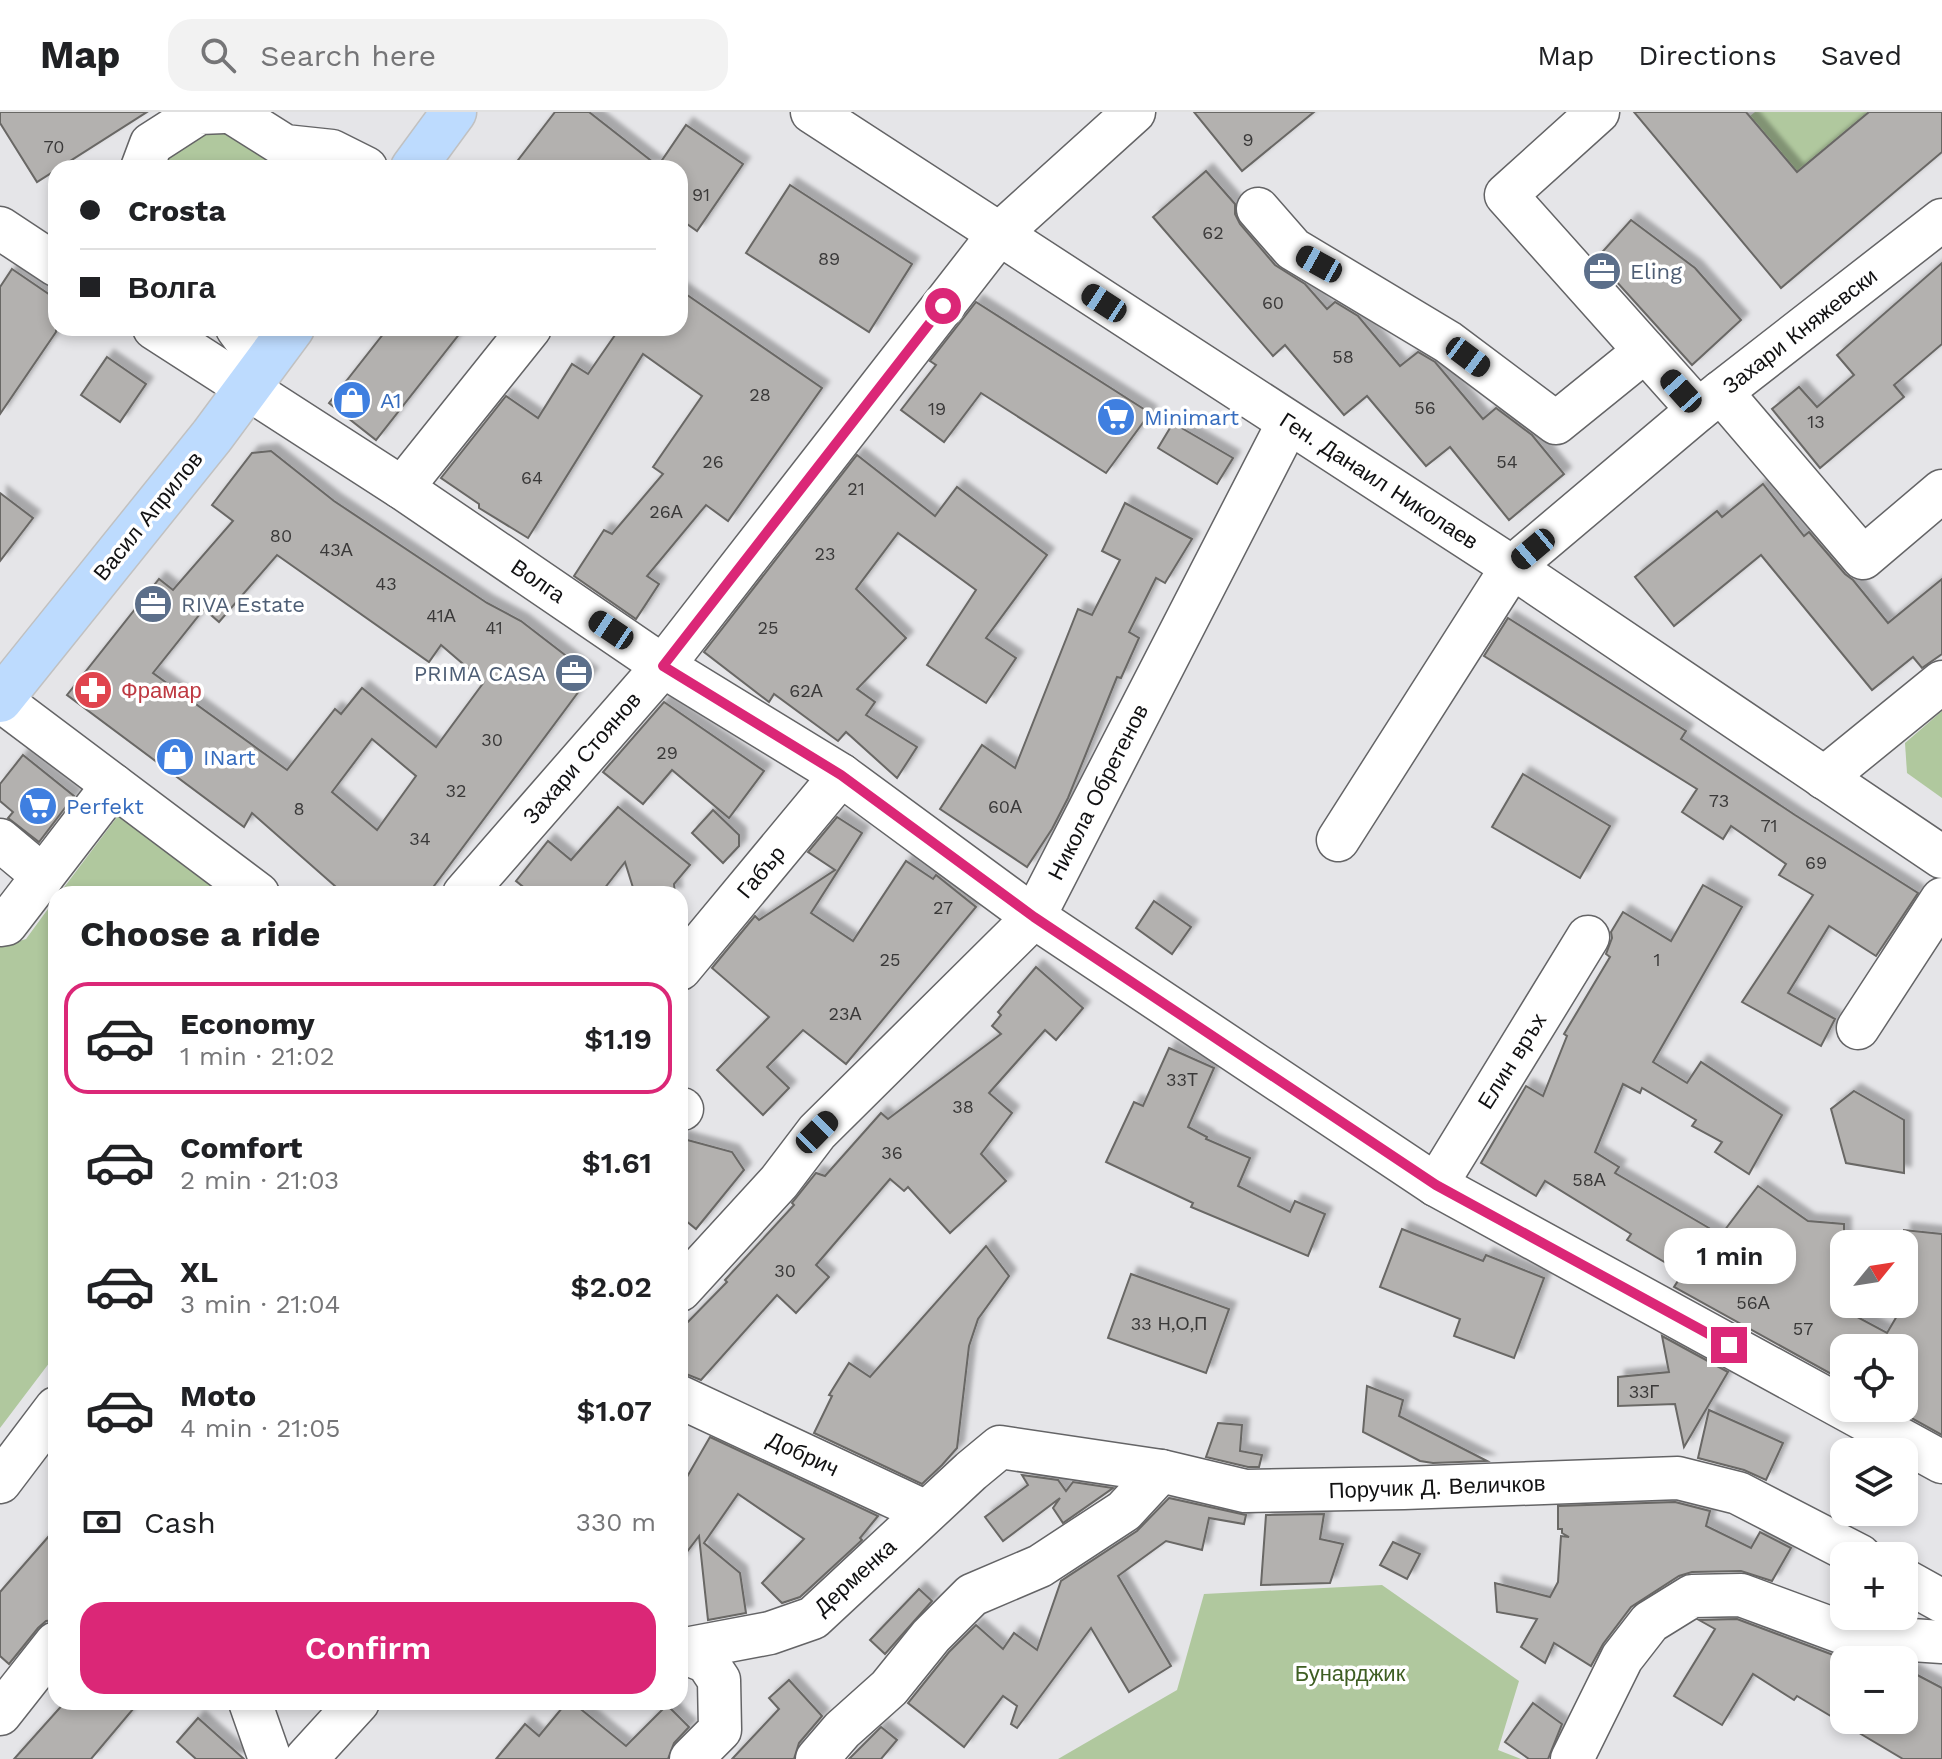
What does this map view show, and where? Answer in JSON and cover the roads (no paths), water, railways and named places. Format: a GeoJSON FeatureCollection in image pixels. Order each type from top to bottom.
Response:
{"type":"FeatureCollection","features":[{"type":"Feature","properties":{"kind":"main road"},"geometry":{"type":"LineString","coordinates":[[419,160],[454,112]]}},
{"type":"Feature","properties":{"kind":"main road","name":"Васил Априлов"},"geometry":{"type":"LineString","coordinates":[[0,700],[212,436],[286,336]]}},
{"type":"Feature","properties":{"kind":"street"},"geometry":{"type":"LineString","coordinates":[[145,160],[151,144],[199,113],[224,112]]}},
{"type":"Feature","properties":{"kind":"street"},"geometry":{"type":"LineString","coordinates":[[231,112],[285,146],[332,151],[350,160]]}},
{"type":"Feature","properties":{"kind":"street","name":"Ген. Данаил Николаев"},"geometry":{"type":"LineString","coordinates":[[812,112],[1512,567],[1942,857]]}},
{"type":"Feature","properties":{"kind":"street","name":"Захари Стоянов"},"geometry":{"type":"LineString","coordinates":[[471,886],[663,666],[999,234],[1134,112]]}},
{"type":"Feature","properties":{"kind":"street"},"geometry":{"type":"LineString","coordinates":[[1598,112],[1506,195],[1645,351],[1710,401],[1863,558],[1942,491]]}},
{"type":"Feature","properties":{"kind":"street"},"geometry":{"type":"LineString","coordinates":[[1258,209],[1293,249],[1448,342],[1556,423],[1645,351]]}},
{"type":"Feature","properties":{"kind":"street","name":"Захари Княжевски"},"geometry":{"type":"LineString","coordinates":[[1338,840],[1512,567],[1710,401],[1942,220]]}},
{"type":"Feature","properties":{"kind":"street"},"geometry":{"type":"LineString","coordinates":[[0,228],[48,260]]}},
{"type":"Feature","properties":{"kind":"street","name":"Волга"},"geometry":{"type":"LineString","coordinates":[[171,336],[256,376],[402,488],[663,666],[841,775],[1034,917],[1436,1185],[1942,1462]]}},
{"type":"Feature","properties":{"kind":"street"},"geometry":{"type":"LineString","coordinates":[[240,336],[256,376]]}},
{"type":"Feature","properties":{"kind":"street"},"geometry":{"type":"LineString","coordinates":[[402,488],[524,336]]}},
{"type":"Feature","properties":{"kind":"street","name":"Никола Обретенов"},"geometry":{"type":"LineString","coordinates":[[688,1281],[779,1182],[817,1132],[1034,917],[1288,423]]}},
{"type":"Feature","properties":{"kind":"street"},"geometry":{"type":"LineString","coordinates":[[1824,778],[1942,682]]}},
{"type":"Feature","properties":{"kind":"street"},"geometry":{"type":"LineString","coordinates":[[0,700],[247,886]]}},
{"type":"Feature","properties":{"kind":"street","name":"Габър"},"geometry":{"type":"LineString","coordinates":[[688,959],[841,775]]}},
{"type":"Feature","properties":{"kind":"street"},"geometry":{"type":"LineString","coordinates":[[0,925],[6,924],[113,785]]}},
{"type":"Feature","properties":{"kind":"street"},"geometry":{"type":"LineString","coordinates":[[2,846],[43,876]]}},
{"type":"Feature","properties":{"kind":"street"},"geometry":{"type":"LineString","coordinates":[[1858,1028],[1942,899]]}},
{"type":"Feature","properties":{"kind":"street","name":"Елин връх"},"geometry":{"type":"LineString","coordinates":[[1436,1185],[1588,937]]}},
{"type":"Feature","properties":{"kind":"street","name":"Добрич"},"geometry":{"type":"LineString","coordinates":[[688,1401],[926,1512]]}},
{"type":"Feature","properties":{"kind":"street"},"geometry":{"type":"LineString","coordinates":[[0,1482],[48,1419]]}},
{"type":"Feature","properties":{"kind":"street","name":"Дерменка"},"geometry":{"type":"LineString","coordinates":[[688,1649],[770,1633],[813,1618],[1000,1447]]}},
{"type":"Feature","properties":{"kind":"street","name":"Поручик Д. Величков"},"geometry":{"type":"LineString","coordinates":[[1000,1447],[1161,1471],[1245,1491],[1678,1478],[1738,1493],[1833,1542]]}},
{"type":"Feature","properties":{"kind":"street"},"geometry":{"type":"LineString","coordinates":[[817,1759],[842,1730],[889,1688],[931,1636],[972,1595],[1040,1566],[1124,1511],[1161,1471]]}},
{"type":"Feature","properties":{"kind":"street"},"geometry":{"type":"LineString","coordinates":[[1918,1588],[1942,1601]]}},
{"type":"Feature","properties":{"kind":"street"},"geometry":{"type":"LineString","coordinates":[[1572,1759],[1622,1658],[1650,1622],[1692,1596],[1741,1595],[1852,1636],[1942,1642]]}},
{"type":"Feature","properties":{"kind":"street"},"geometry":{"type":"LineString","coordinates":[[0,1714],[48,1653]]}},
{"type":"Feature","properties":{"kind":"street"},"geometry":{"type":"LineString","coordinates":[[688,1654],[707,1662],[719,1680],[720,1730],[691,1759]]}},
{"type":"Feature","properties":{"kind":"street"},"geometry":{"type":"LineString","coordinates":[[253,1710],[270,1759]]}},
{"type":"Feature","properties":{"kind":"street"},"geometry":{"type":"LineString","coordinates":[[306,1759],[351,1710]]}},
{"type":"Feature","properties":{"kind":"place","name":"Eling"},"geometry":{"type":"Point","coordinates":[1602,271]}},
{"type":"Feature","properties":{"kind":"place","name":"A1"},"geometry":{"type":"Point","coordinates":[352,400]}},
{"type":"Feature","properties":{"kind":"place","name":"Minimart"},"geometry":{"type":"Point","coordinates":[1116,417]}},
{"type":"Feature","properties":{"kind":"place","name":"RIVA Estate"},"geometry":{"type":"Point","coordinates":[153,604]}},
{"type":"Feature","properties":{"kind":"place","name":"PRIMA CASA"},"geometry":{"type":"Point","coordinates":[574,673]}},
{"type":"Feature","properties":{"kind":"place","name":"Фрамар"},"geometry":{"type":"Point","coordinates":[93,690]}},
{"type":"Feature","properties":{"kind":"place","name":"INart"},"geometry":{"type":"Point","coordinates":[175,757]}},
{"type":"Feature","properties":{"kind":"place","name":"Perfekt"},"geometry":{"type":"Point","coordinates":[38,806]}},
{"type":"Feature","properties":{"kind":"park label","name":"Бунарджик"},"geometry":{"type":"Point","coordinates":[1350,1673]}}]}
